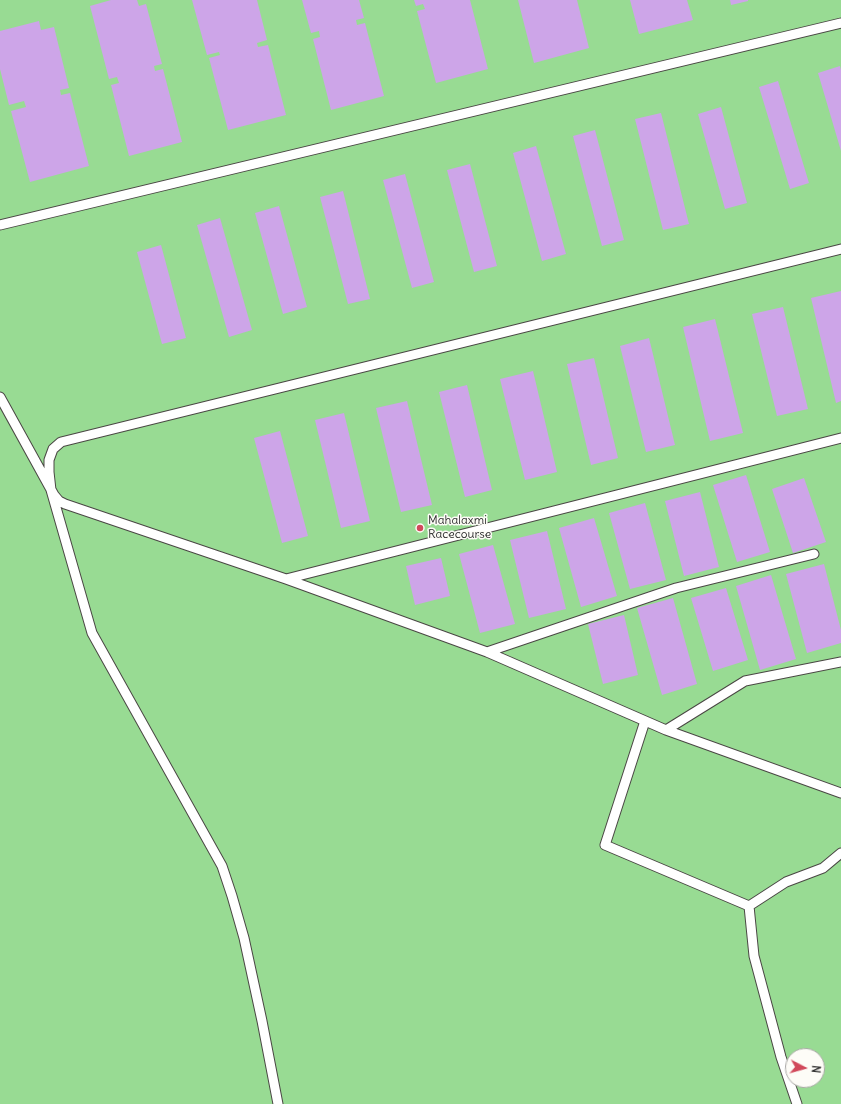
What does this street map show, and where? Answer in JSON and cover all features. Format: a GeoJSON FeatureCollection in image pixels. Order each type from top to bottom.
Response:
{"type":"FeatureCollection","features":[{"type":"Feature","properties":{"kind":"lane"},"geometry":{"type":"LineString","coordinates":[[0,225],[841,23]]}},
{"type":"Feature","properties":{"kind":"lane"},"geometry":{"type":"LineString","coordinates":[[841,249],[61,442],[54,450],[49,460],[51,490],[59,501],[65,504],[286,580],[487,652],[666,730],[841,793]]}},
{"type":"Feature","properties":{"kind":"lane"},"geometry":{"type":"LineString","coordinates":[[0,397],[54,495],[92,633],[222,866],[244,938],[278,1104]]}},
{"type":"Feature","properties":{"kind":"lane"},"geometry":{"type":"LineString","coordinates":[[286,580],[841,438]]}},
{"type":"Feature","properties":{"kind":"lane"},"geometry":{"type":"LineString","coordinates":[[487,652],[676,588],[814,554]]}},
{"type":"Feature","properties":{"kind":"lane"},"geometry":{"type":"LineString","coordinates":[[666,730],[745,681],[841,662]]}},
{"type":"Feature","properties":{"kind":"lane"},"geometry":{"type":"LineString","coordinates":[[645,721],[605,845],[749,906]]}},
{"type":"Feature","properties":{"kind":"lane"},"geometry":{"type":"LineString","coordinates":[[749,906],[786,882],[823,868],[841,853]]}},
{"type":"Feature","properties":{"kind":"lane"},"geometry":{"type":"LineString","coordinates":[[749,906],[754,956],[781,1057],[797,1104]]}},
{"type":"Feature","properties":{"kind":"green space","name":"Mahalaxmi Racecourse"},"geometry":{"type":"Polygon","coordinates":[[[0,0],[841,0],[841,1104],[0,1104],[0,0]]]}},
{"type":"Feature","properties":{"kind":"building"},"geometry":{"type":"Polygon","coordinates":[[[111,0],[137,0],[139,6],[146,4],[162,64],[154,66],[155,71],[163,69],[182,142],[129,156],[111,85],[119,83],[117,77],[109,79],[90,6],[111,0]]]}},
{"type":"Feature","properties":{"kind":"building"},"geometry":{"type":"Polygon","coordinates":[[[192,0],[257,0],[267,40],[257,43],[258,47],[268,45],[286,115],[228,130],[209,58],[220,55],[219,52],[207,55],[192,0]]]}},
{"type":"Feature","properties":{"kind":"building"},"geometry":{"type":"Polygon","coordinates":[[[302,0],[359,0],[364,18],[356,20],[357,25],[365,23],[384,96],[331,110],[313,39],[320,37],[319,31],[311,33],[302,0]]]}},
{"type":"Feature","properties":{"kind":"building"},"geometry":{"type":"Polygon","coordinates":[[[414,0],[470,0],[488,69],[436,83],[417,11],[425,9],[423,4],[416,6],[414,0]]]}},
{"type":"Feature","properties":{"kind":"building"},"geometry":{"type":"Polygon","coordinates":[[[518,0],[577,0],[589,48],[534,63],[518,0]]]}},
{"type":"Feature","properties":{"kind":"building"},"geometry":{"type":"Polygon","coordinates":[[[630,0],[687,0],[693,20],[639,34],[630,0]]]}},
{"type":"Feature","properties":{"kind":"building"},"geometry":{"type":"Polygon","coordinates":[[[730,0],[748,0],[748,1],[731,5],[730,0]]]}},
{"type":"Feature","properties":{"kind":"building"},"geometry":{"type":"Polygon","coordinates":[[[39,21],[41,30],[54,27],[69,88],[60,90],[61,95],[70,93],[89,166],[30,182],[11,111],[26,107],[24,101],[9,105],[0,69],[0,31],[39,21]]]}},
{"type":"Feature","properties":{"kind":"building"},"geometry":{"type":"Polygon","coordinates":[[[840,66],[841,70],[841,151],[818,73],[840,66]]]}},
{"type":"Feature","properties":{"kind":"building"},"geometry":{"type":"Polygon","coordinates":[[[778,81],[809,183],[790,189],[759,87],[778,81]]]}},
{"type":"Feature","properties":{"kind":"building"},"geometry":{"type":"Polygon","coordinates":[[[721,107],[747,203],[725,209],[698,114],[721,107]]]}},
{"type":"Feature","properties":{"kind":"building"},"geometry":{"type":"Polygon","coordinates":[[[661,113],[689,224],[663,230],[635,119],[661,113]]]}},
{"type":"Feature","properties":{"kind":"building"},"geometry":{"type":"Polygon","coordinates":[[[595,130],[624,240],[602,246],[573,136],[595,130]]]}},
{"type":"Feature","properties":{"kind":"building"},"geometry":{"type":"Polygon","coordinates":[[[536,146],[566,254],[542,261],[513,153],[536,146]]]}},
{"type":"Feature","properties":{"kind":"building"},"geometry":{"type":"Polygon","coordinates":[[[470,164],[497,266],[474,272],[447,170],[470,164]]]}},
{"type":"Feature","properties":{"kind":"building"},"geometry":{"type":"Polygon","coordinates":[[[405,174],[434,282],[412,288],[383,180],[405,174]]]}},
{"type":"Feature","properties":{"kind":"building"},"geometry":{"type":"Polygon","coordinates":[[[343,191],[370,299],[348,304],[320,197],[343,191]]]}},
{"type":"Feature","properties":{"kind":"building"},"geometry":{"type":"Polygon","coordinates":[[[279,206],[307,307],[283,314],[255,213],[279,206]]]}},
{"type":"Feature","properties":{"kind":"building"},"geometry":{"type":"Polygon","coordinates":[[[220,218],[252,330],[229,337],[197,225],[220,218]]]}},
{"type":"Feature","properties":{"kind":"building"},"geometry":{"type":"Polygon","coordinates":[[[161,245],[186,338],[162,344],[137,252],[161,245]]]}},
{"type":"Feature","properties":{"kind":"building"},"geometry":{"type":"Polygon","coordinates":[[[841,291],[841,401],[836,403],[811,298],[841,291]]]}},
{"type":"Feature","properties":{"kind":"building"},"geometry":{"type":"Polygon","coordinates":[[[783,307],[808,409],[777,416],[752,314],[783,307]]]}},
{"type":"Feature","properties":{"kind":"building"},"geometry":{"type":"Polygon","coordinates":[[[715,319],[743,433],[710,441],[683,327],[715,319]]]}},
{"type":"Feature","properties":{"kind":"building"},"geometry":{"type":"Polygon","coordinates":[[[649,338],[675,445],[646,452],[620,346],[649,338]]]}},
{"type":"Feature","properties":{"kind":"building"},"geometry":{"type":"Polygon","coordinates":[[[594,358],[618,458],[591,465],[567,364],[594,358]]]}},
{"type":"Feature","properties":{"kind":"building"},"geometry":{"type":"Polygon","coordinates":[[[533,371],[557,472],[525,480],[500,379],[533,371]]]}},
{"type":"Feature","properties":{"kind":"building"},"geometry":{"type":"Polygon","coordinates":[[[467,385],[492,490],[465,497],[439,392],[467,385]]]}},
{"type":"Feature","properties":{"kind":"building"},"geometry":{"type":"Polygon","coordinates":[[[407,401],[432,505],[401,512],[376,408],[407,401]]]}},
{"type":"Feature","properties":{"kind":"building"},"geometry":{"type":"Polygon","coordinates":[[[344,413],[370,521],[341,528],[315,420],[344,413]]]}},
{"type":"Feature","properties":{"kind":"building"},"geometry":{"type":"Polygon","coordinates":[[[280,431],[308,536],[282,543],[254,438],[280,431]]]}},
{"type":"Feature","properties":{"kind":"building"},"geometry":{"type":"Polygon","coordinates":[[[746,475],[770,552],[737,562],[713,485],[746,475]]]}},
{"type":"Feature","properties":{"kind":"building"},"geometry":{"type":"Polygon","coordinates":[[[804,478],[826,542],[793,553],[772,489],[804,478]]]}},
{"type":"Feature","properties":{"kind":"building"},"geometry":{"type":"Polygon","coordinates":[[[700,492],[719,567],[684,576],[665,501],[700,492]]]}},
{"type":"Feature","properties":{"kind":"building"},"geometry":{"type":"Polygon","coordinates":[[[645,503],[666,580],[630,589],[609,513],[645,503]]]}},
{"type":"Feature","properties":{"kind":"building"},"geometry":{"type":"Polygon","coordinates":[[[594,518],[617,596],[581,607],[559,528],[594,518]]]}},
{"type":"Feature","properties":{"kind":"building"},"geometry":{"type":"Polygon","coordinates":[[[547,531],[566,609],[529,618],[510,540],[547,531]]]}},
{"type":"Feature","properties":{"kind":"building"},"geometry":{"type":"Polygon","coordinates":[[[493,545],[515,624],[480,633],[459,554],[493,545]]]}},
{"type":"Feature","properties":{"kind":"building"},"geometry":{"type":"Polygon","coordinates":[[[441,558],[450,596],[415,605],[406,566],[441,558]]]}},
{"type":"Feature","properties":{"kind":"building"},"geometry":{"type":"Polygon","coordinates":[[[824,564],[841,630],[841,643],[807,653],[786,574],[824,564]]]}},
{"type":"Feature","properties":{"kind":"building"},"geometry":{"type":"Polygon","coordinates":[[[771,575],[796,659],[760,670],[736,586],[771,575]]]}},
{"type":"Feature","properties":{"kind":"building"},"geometry":{"type":"Polygon","coordinates":[[[726,588],[748,660],[713,671],[691,598],[726,588]]]}},
{"type":"Feature","properties":{"kind":"building"},"geometry":{"type":"Polygon","coordinates":[[[673,598],[697,684],[662,695],[637,608],[673,598]]]}},
{"type":"Feature","properties":{"kind":"building"},"geometry":{"type":"Polygon","coordinates":[[[624,615],[638,675],[603,684],[588,624],[624,615]]]}},
{"type":"Feature","properties":{"kind":"place","name":"Mahalaxmi Racecourse"},"geometry":{"type":"Point","coordinates":[420,528]}}]}
